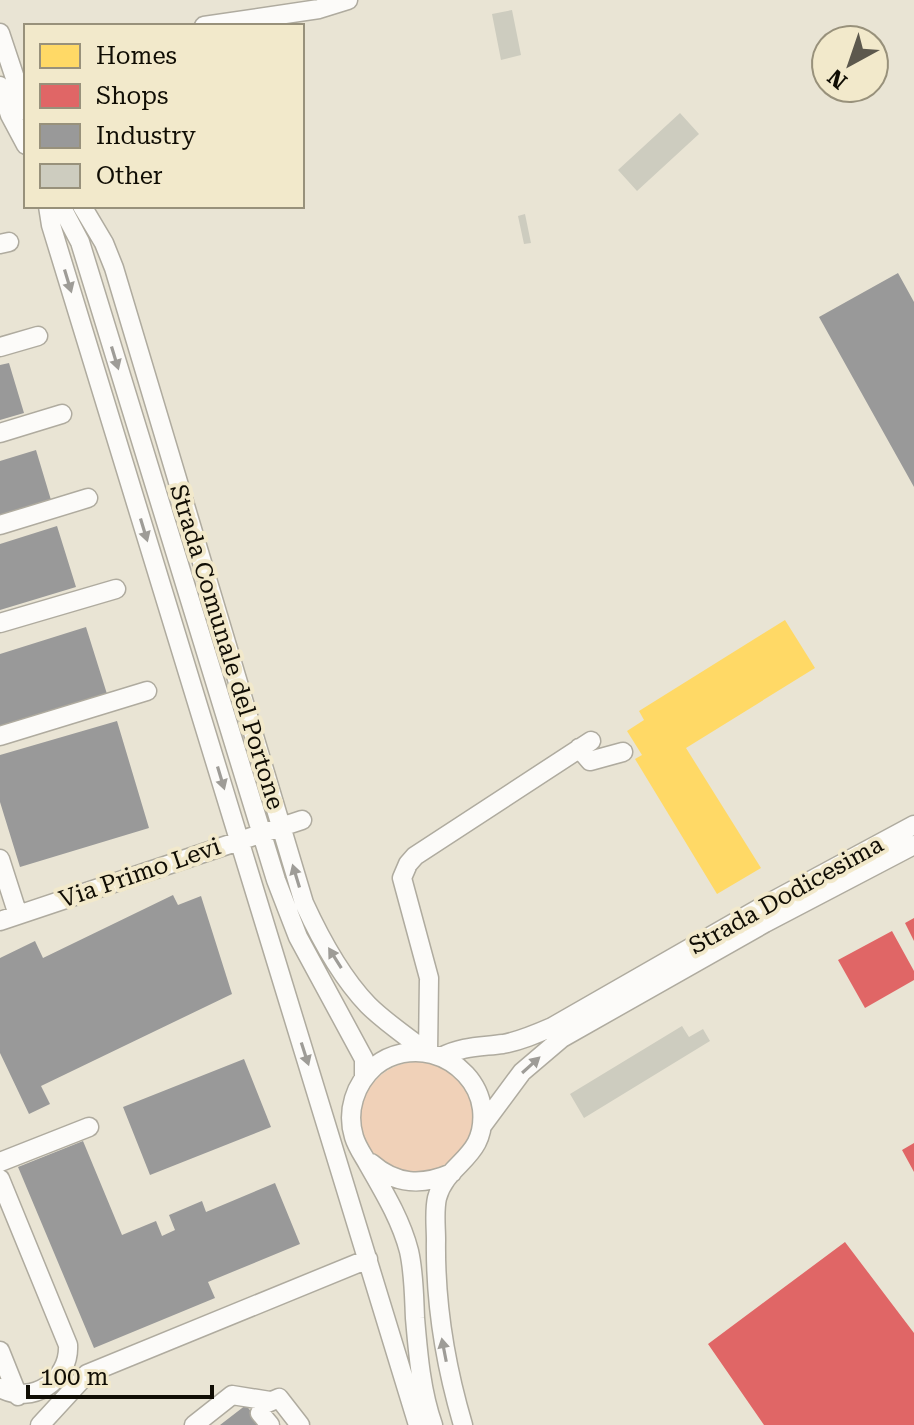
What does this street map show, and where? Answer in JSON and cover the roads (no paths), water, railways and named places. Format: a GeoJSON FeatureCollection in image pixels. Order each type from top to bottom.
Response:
{"type":"FeatureCollection","features":[{"type":"Feature","properties":{"kind":"street"},"geometry":{"type":"LineString","coordinates":[[218,24],[319,9],[348,0]]}},
{"type":"Feature","properties":{"kind":"street"},"geometry":{"type":"LineString","coordinates":[[2,44],[24,53]]}},
{"type":"Feature","properties":{"kind":"street"},"geometry":{"type":"LineString","coordinates":[[2,44],[24,105]]}},
{"type":"Feature","properties":{"kind":"street"},"geometry":{"type":"LineString","coordinates":[[0,86],[24,141]]}},
{"type":"Feature","properties":{"kind":"street","name":"Strada Comunale del Portone"},"geometry":{"type":"LineString","coordinates":[[48,208],[418,1425]]}},
{"type":"Feature","properties":{"kind":"street","name":"Strada Comunale del Portone"},"geometry":{"type":"LineString","coordinates":[[62,208],[80,242],[276,880],[303,948],[364,1059],[364,1078]]}},
{"type":"Feature","properties":{"kind":"street","name":"Strada Comunale del Portone"},"geometry":{"type":"LineString","coordinates":[[83,208],[104,243],[114,268],[304,903],[345,976],[367,1003],[434,1055],[458,1066],[469,1079],[481,1107],[482,1126]]}},
{"type":"Feature","properties":{"kind":"street"},"geometry":{"type":"LineString","coordinates":[[0,347],[38,336]]}},
{"type":"Feature","properties":{"kind":"street"},"geometry":{"type":"LineString","coordinates":[[0,433],[62,414]]}},
{"type":"Feature","properties":{"kind":"street"},"geometry":{"type":"LineString","coordinates":[[0,525],[88,498]]}},
{"type":"Feature","properties":{"kind":"street"},"geometry":{"type":"LineString","coordinates":[[0,623],[116,589]]}},
{"type":"Feature","properties":{"kind":"street"},"geometry":{"type":"LineString","coordinates":[[0,736],[147,691]]}},
{"type":"Feature","properties":{"kind":"street"},"geometry":{"type":"LineString","coordinates":[[433,1425],[421,1370],[409,1251],[398,1220],[354,1138],[351,1118],[353,1099],[364,1078],[377,1064],[410,1052],[434,1055],[429,978],[402,878],[415,856],[585,745],[590,761],[623,752]]}},
{"type":"Feature","properties":{"kind":"street","name":"Via Primo Levi"},"geometry":{"type":"LineString","coordinates":[[9,918],[302,820]]}},
{"type":"Feature","properties":{"kind":"street","name":"Strada Dodicesima"},"geometry":{"type":"LineString","coordinates":[[482,1126],[522,1072],[562,1038],[661,973],[914,825]]}},
{"type":"Feature","properties":{"kind":"street","name":"Strada Dodicesima"},"geometry":{"type":"LineString","coordinates":[[434,1055],[470,1046],[503,1044],[552,1027],[765,923],[914,845]]}},
{"type":"Feature","properties":{"kind":"street"},"geometry":{"type":"LineString","coordinates":[[0,859],[9,918]]}},
{"type":"Feature","properties":{"kind":"street","name":"Strada Comunale del Portone"},"geometry":{"type":"LineString","coordinates":[[276,880],[287,940],[289,1002]]}},
{"type":"Feature","properties":{"kind":"street"},"geometry":{"type":"LineString","coordinates":[[463,1425],[441,1335],[435,1257],[436,1202],[452,1173],[469,1157],[482,1126]]}},
{"type":"Feature","properties":{"kind":"street"},"geometry":{"type":"LineString","coordinates":[[0,1162],[89,1127]]}},
{"type":"Feature","properties":{"kind":"street"},"geometry":{"type":"LineString","coordinates":[[366,1159],[395,1180],[414,1183],[434,1181],[452,1173]]}},
{"type":"Feature","properties":{"kind":"street"},"geometry":{"type":"LineString","coordinates":[[0,1179],[68,1345],[69,1359],[61,1372],[44,1388],[31,1394],[18,1396],[0,1388]]}},
{"type":"Feature","properties":{"kind":"street"},"geometry":{"type":"LineString","coordinates":[[40,1425],[87,1374],[368,1259]]}},
{"type":"Feature","properties":{"kind":"street"},"geometry":{"type":"LineString","coordinates":[[0,1351],[18,1396]]}},
{"type":"Feature","properties":{"kind":"street"},"geometry":{"type":"LineString","coordinates":[[194,1425],[232,1395],[270,1401],[279,1398],[300,1425]]}},
{"type":"Feature","properties":{"kind":"street"},"geometry":{"type":"LineString","coordinates":[[270,1401],[260,1413],[270,1425]]}}]}
